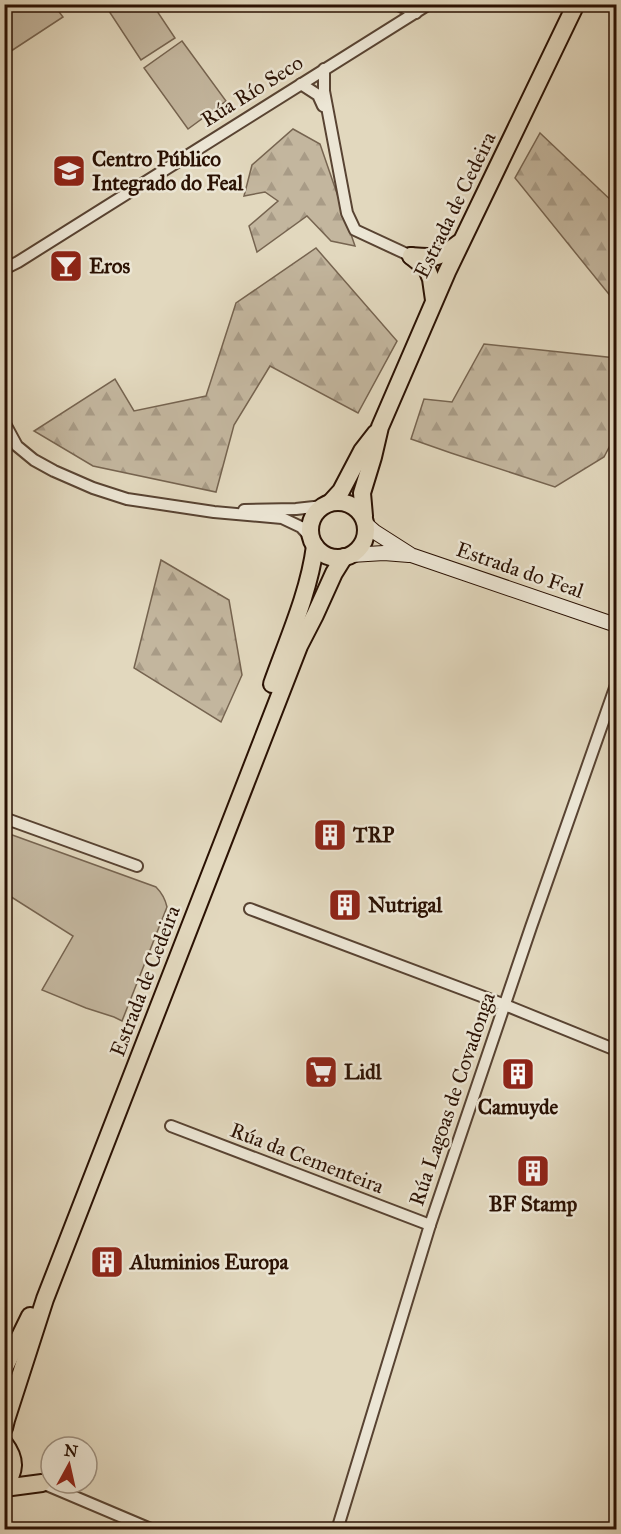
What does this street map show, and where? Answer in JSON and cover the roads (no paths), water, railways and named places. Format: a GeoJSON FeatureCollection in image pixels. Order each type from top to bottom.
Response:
{"type":"FeatureCollection","features":[{"type":"Feature","properties":{"kind":"main road","name":"Estrada de Cedeira"},"geometry":{"type":"LineString","coordinates":[[365,521],[362,493],[380,427],[434,300],[576,4]]}},
{"type":"Feature","properties":{"kind":"main road"},"geometry":{"type":"LineString","coordinates":[[411,256],[434,258],[445,254],[462,241]]}},
{"type":"Feature","properties":{"kind":"main road"},"geometry":{"type":"LineString","coordinates":[[411,256],[447,272]]}},
{"type":"Feature","properties":{"kind":"main road"},"geometry":{"type":"LineString","coordinates":[[411,256],[427,269],[434,300]]}},
{"type":"Feature","properties":{"kind":"main road","name":"Estrada de Cedeira"},"geometry":{"type":"LineString","coordinates":[[327,504],[340,491],[362,451],[380,427]]}},
{"type":"Feature","properties":{"kind":"main road"},"geometry":{"type":"LineString","coordinates":[[340,501],[350,503],[358,508],[365,521],[367,535],[363,544],[348,556],[329,557],[321,553],[313,542],[310,528],[312,519],[316,512],[327,504],[340,501]]}},
{"type":"Feature","properties":{"kind":"main road","name":"Estrada do Feal"},"geometry":{"type":"LineString","coordinates":[[365,521],[375,532],[411,555],[616,625]]}},
{"type":"Feature","properties":{"kind":"main road","name":"Estrada de Cedeira"},"geometry":{"type":"LineString","coordinates":[[4,1369],[37,1300],[199,881],[298,614],[313,561],[313,542]]}},
{"type":"Feature","properties":{"kind":"main road","name":"Estrada do Feal"},"geometry":{"type":"LineString","coordinates":[[348,556],[411,555]]}},
{"type":"Feature","properties":{"kind":"main road","name":"Estrada de Cedeira"},"geometry":{"type":"LineString","coordinates":[[4,1428],[45,1299],[299,646],[334,573],[348,556]]}},
{"type":"Feature","properties":{"kind":"main road"},"geometry":{"type":"LineString","coordinates":[[4,1443],[14,1462],[12,1476],[4,1488]]}},
{"type":"Feature","properties":{"kind":"main road"},"geometry":{"type":"LineString","coordinates":[[14,1462],[39,1481]]}},
{"type":"Feature","properties":{"kind":"main road"},"geometry":{"type":"LineString","coordinates":[[4,1488],[39,1483]]}},
{"type":"Feature","properties":{"kind":"street"},"geometry":{"type":"LineString","coordinates":[[396,4],[416,13]]}},
{"type":"Feature","properties":{"kind":"street","name":"Rúa Río Seco"},"geometry":{"type":"LineString","coordinates":[[4,269],[429,4]]}},
{"type":"Feature","properties":{"kind":"street"},"geometry":{"type":"LineString","coordinates":[[324,69],[324,91],[328,117],[347,213],[356,230],[411,256]]}},
{"type":"Feature","properties":{"kind":"street"},"geometry":{"type":"LineString","coordinates":[[301,84],[318,95],[328,117]]}},
{"type":"Feature","properties":{"kind":"street"},"geometry":{"type":"LineString","coordinates":[[4,422],[17,446],[34,460],[93,488],[127,499],[214,512],[282,518],[300,527],[313,542]]}},
{"type":"Feature","properties":{"kind":"street"},"geometry":{"type":"LineString","coordinates":[[214,512],[296,509],[327,504]]}},
{"type":"Feature","properties":{"kind":"street","name":"Rúa Lagoas de Covadonga"},"geometry":{"type":"LineString","coordinates":[[337,1530],[430,1225],[616,685]]}},
{"type":"Feature","properties":{"kind":"street"},"geometry":{"type":"LineString","coordinates":[[4,818],[137,866]]}},
{"type":"Feature","properties":{"kind":"street"},"geometry":{"type":"LineString","coordinates":[[250,909],[505,1005],[616,1050]]}},
{"type":"Feature","properties":{"kind":"street","name":"Rúa da Cementeira"},"geometry":{"type":"LineString","coordinates":[[171,1126],[430,1225]]}},
{"type":"Feature","properties":{"kind":"street"},"geometry":{"type":"LineString","coordinates":[[70,1495],[153,1530]]}},
{"type":"Feature","properties":{"kind":"place","name":"Centro Público Integrado do Feal"},"geometry":{"type":"Point","coordinates":[69,171]}},
{"type":"Feature","properties":{"kind":"place","name":"Eros"},"geometry":{"type":"Point","coordinates":[66,266]}},
{"type":"Feature","properties":{"kind":"place","name":"TRP"},"geometry":{"type":"Point","coordinates":[330,835]}},
{"type":"Feature","properties":{"kind":"place","name":"Nutrigal"},"geometry":{"type":"Point","coordinates":[345,905]}},
{"type":"Feature","properties":{"kind":"place","name":"Lidl"},"geometry":{"type":"Point","coordinates":[321,1072]}},
{"type":"Feature","properties":{"kind":"place","name":"Camuyde"},"geometry":{"type":"Point","coordinates":[518,1074]}},
{"type":"Feature","properties":{"kind":"place","name":"BF Stamp"},"geometry":{"type":"Point","coordinates":[533,1171]}},
{"type":"Feature","properties":{"kind":"place","name":"Aluminios Europa"},"geometry":{"type":"Point","coordinates":[107,1262]}}]}
